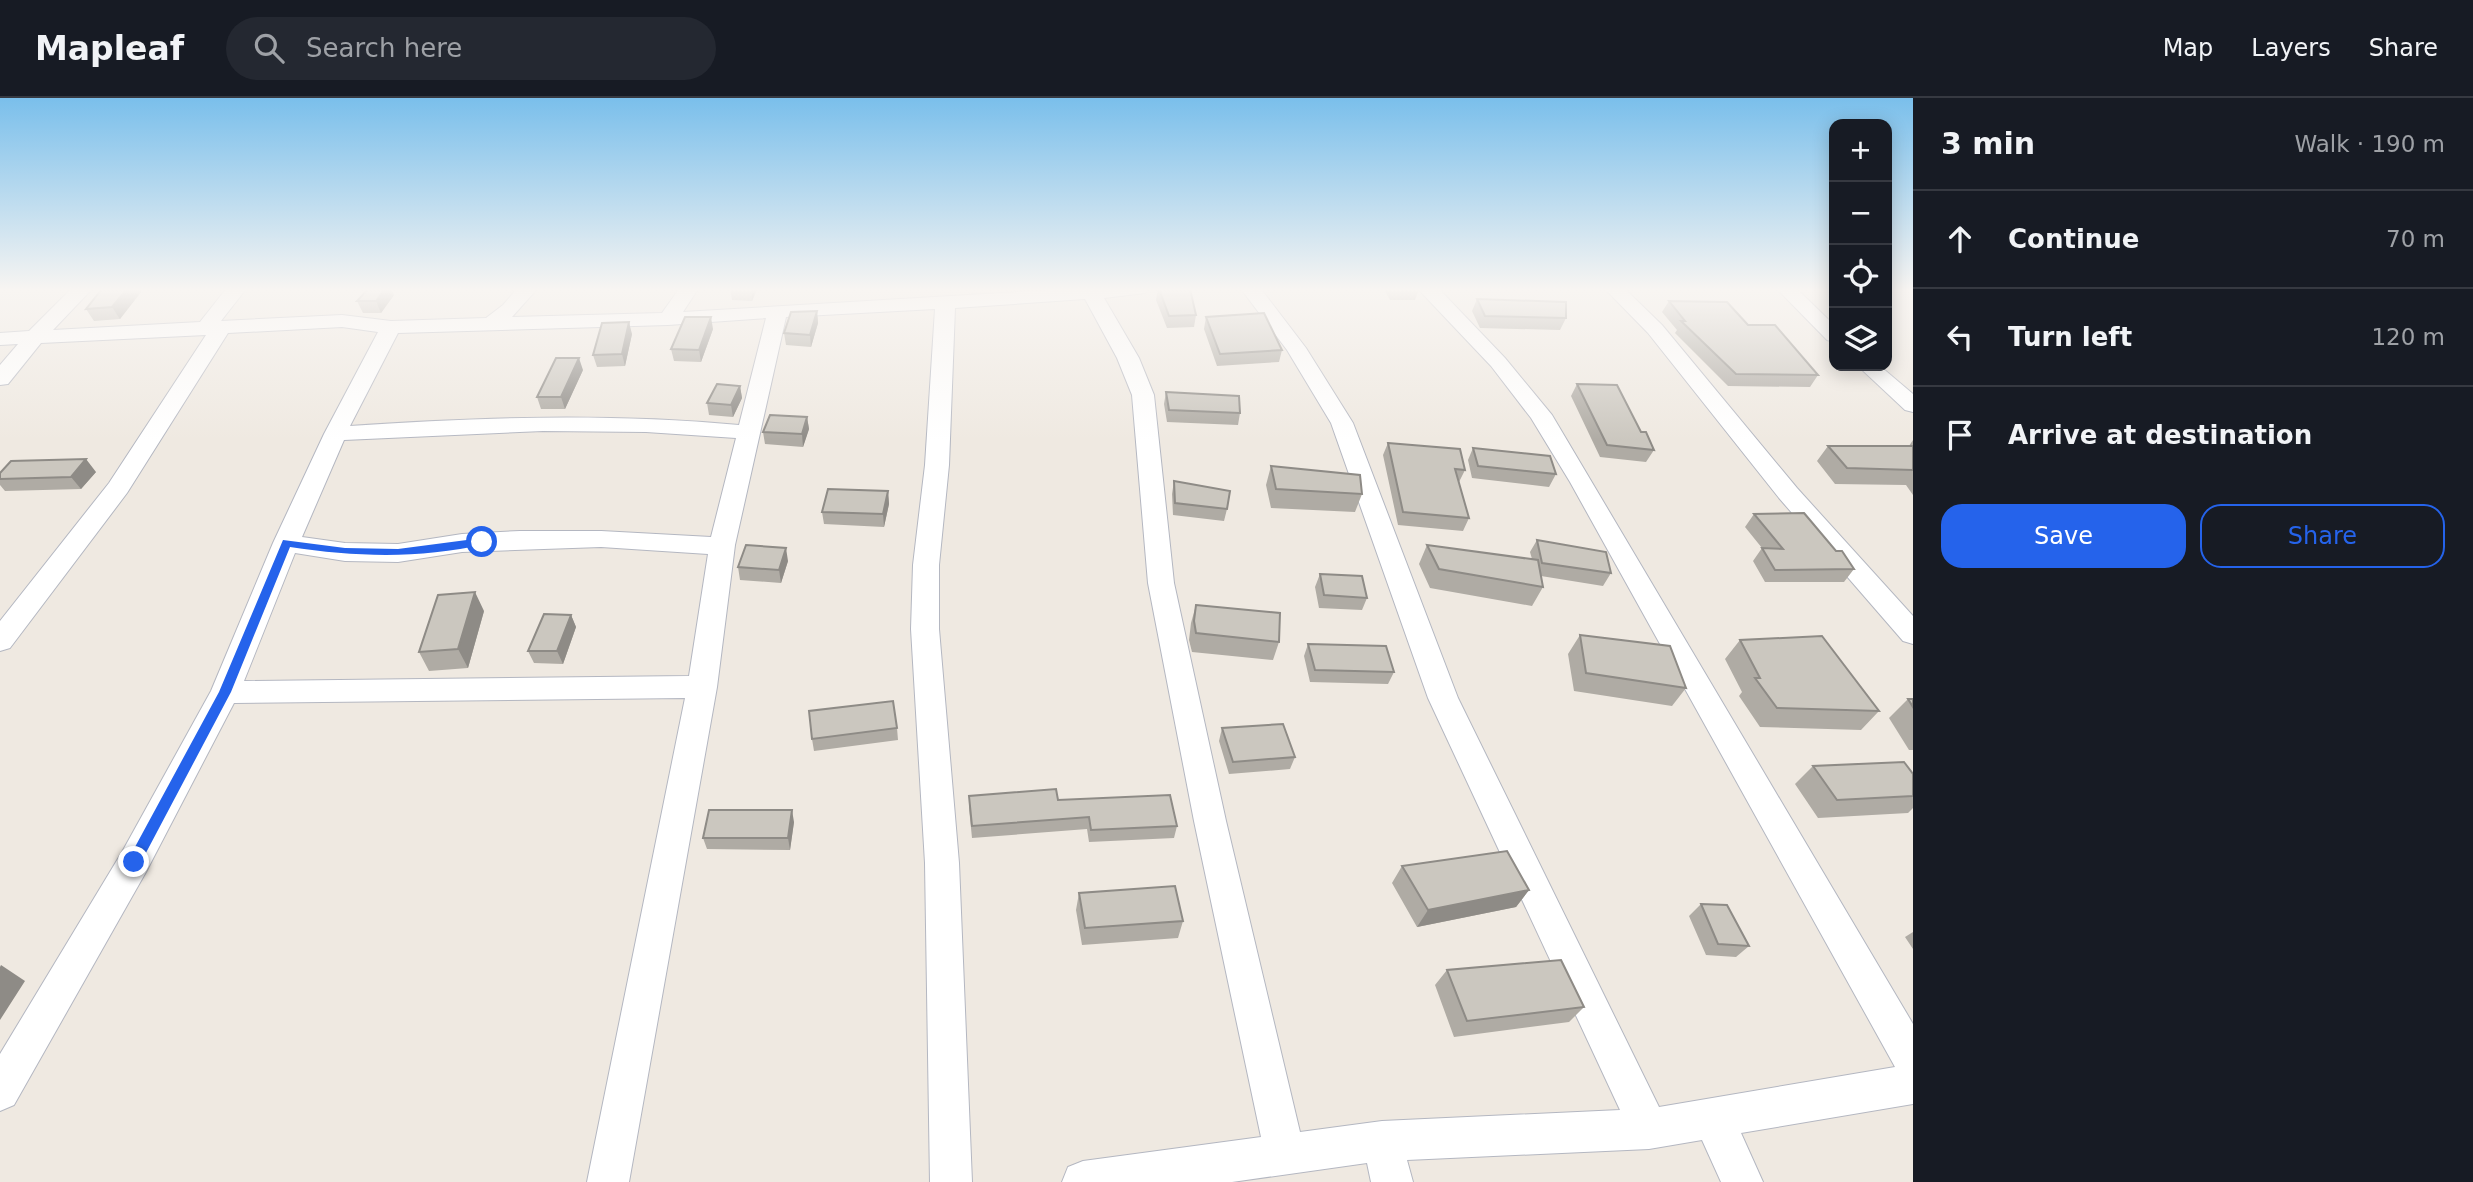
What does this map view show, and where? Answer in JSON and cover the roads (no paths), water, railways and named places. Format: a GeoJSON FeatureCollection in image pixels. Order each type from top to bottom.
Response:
{"type":"FeatureCollection","features":[{"type":"Feature","properties":{"kind":"street"},"geometry":{"type":"LineString","coordinates":[[0,379],[33,340]]}},
{"type":"Feature","properties":{"kind":"street"},"geometry":{"type":"LineString","coordinates":[[0,641],[118,488],[207,340]]}},
{"type":"Feature","properties":{"kind":"street"},"geometry":{"type":"LineString","coordinates":[[0,1091],[134,862],[225,692],[286,543],[335,434],[384,340]]}},
{"type":"Feature","properties":{"kind":"street"},"geometry":{"type":"LineString","coordinates":[[608,1182],[702,687],[722,545],[771,340]]}},
{"type":"Feature","properties":{"kind":"street"},"geometry":{"type":"LineString","coordinates":[[943,340],[937,465],[926,565],[925,629],[942,863],[951,1182]]}},
{"type":"Feature","properties":{"kind":"street"},"geometry":{"type":"LineString","coordinates":[[1118,340],[1143,395],[1161,583],[1210,821],[1285,1154]]}},
{"type":"Feature","properties":{"kind":"street"},"geometry":{"type":"LineString","coordinates":[[1290,340],[1342,423],[1443,698],[1649,1129]]}},
{"type":"Feature","properties":{"kind":"street"},"geometry":{"type":"LineString","coordinates":[[1477,340],[1541,415],[1913,1061]]}},
{"type":"Feature","properties":{"kind":"street"},"geometry":{"type":"LineString","coordinates":[[1664,340],[1788,493],[1913,634]]}},
{"type":"Feature","properties":{"kind":"street"},"geometry":{"type":"LineString","coordinates":[[1874,371],[1913,405]]}},
{"type":"Feature","properties":{"kind":"street"},"geometry":{"type":"LineString","coordinates":[[335,434],[455,426],[581,422],[695,427],[750,433]]}},
{"type":"Feature","properties":{"kind":"street"},"geometry":{"type":"LineString","coordinates":[[286,543],[345,552],[398,553],[462,543],[601,538],[697,546],[722,545]]}},
{"type":"Feature","properties":{"kind":"street"},"geometry":{"type":"LineString","coordinates":[[225,692],[702,687]]}},
{"type":"Feature","properties":{"kind":"street"},"geometry":{"type":"LineString","coordinates":[[1083,1182],[1382,1141],[1649,1129],[1913,1084]]}},
{"type":"Feature","properties":{"kind":"street"},"geometry":{"type":"LineString","coordinates":[[1713,1119],[1742,1182]]}},
{"type":"Feature","properties":{"kind":"street"},"geometry":{"type":"LineString","coordinates":[[1382,1141],[1392,1182]]}}]}
